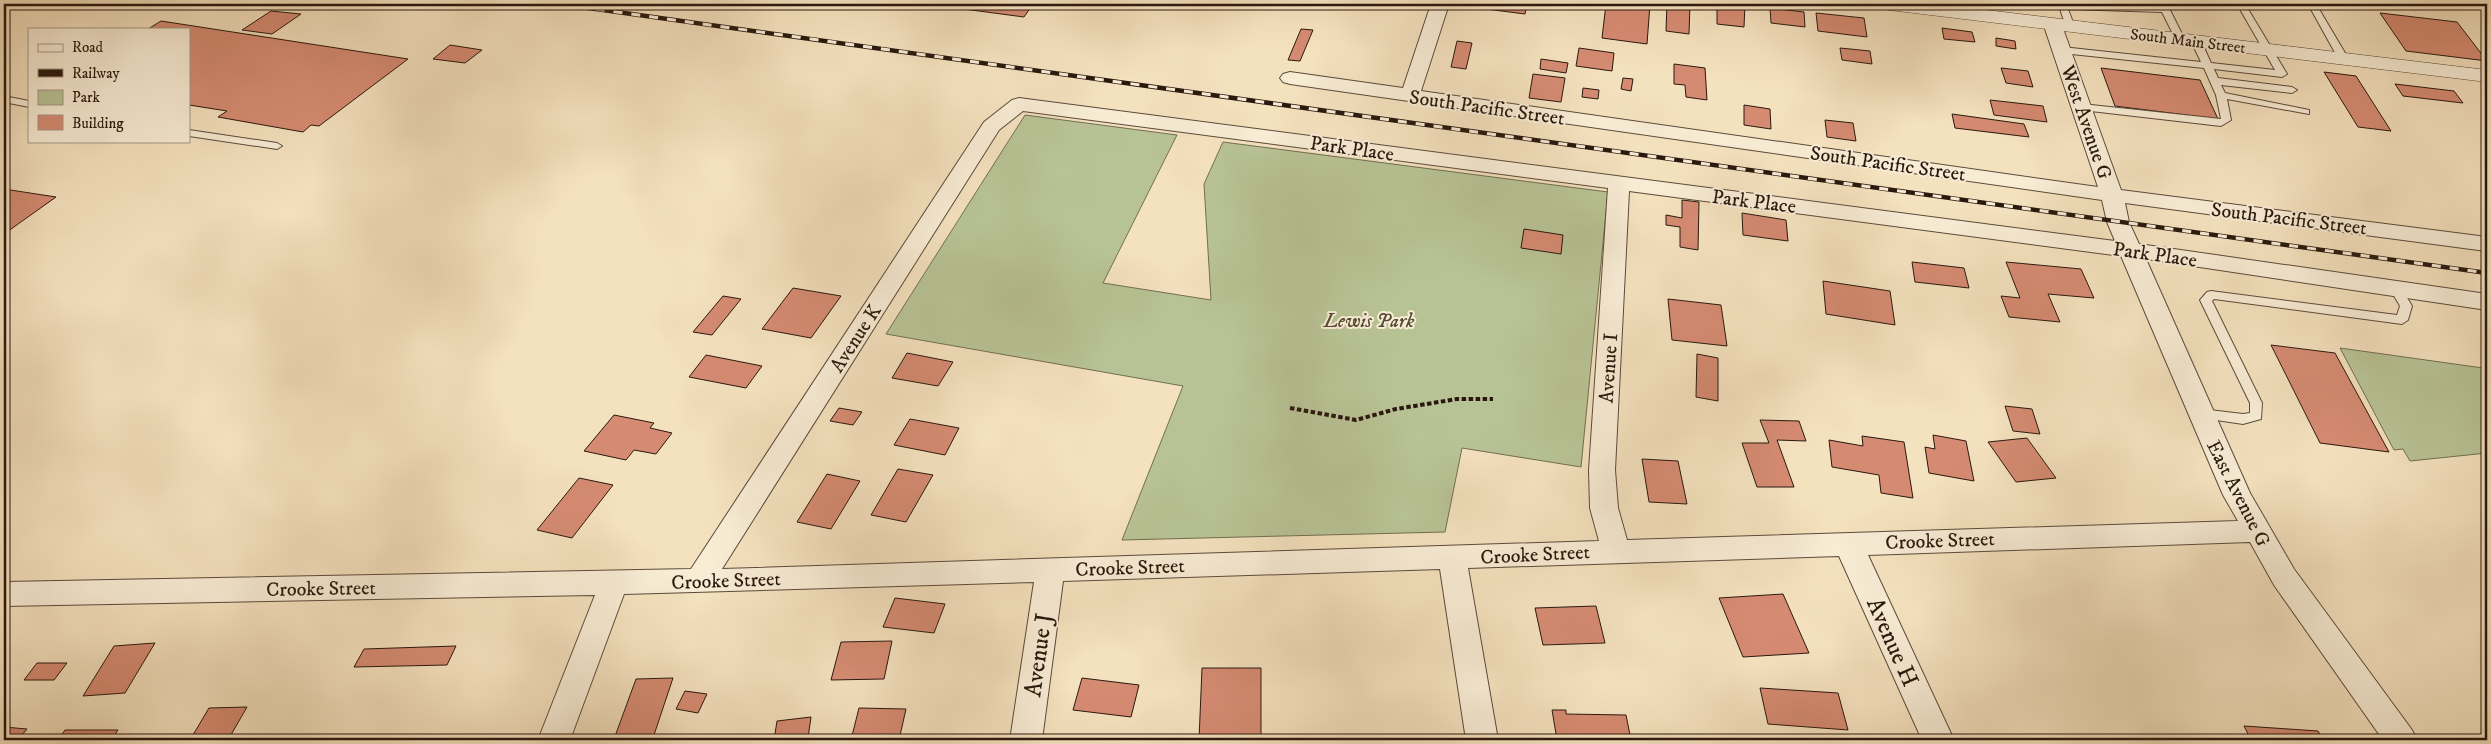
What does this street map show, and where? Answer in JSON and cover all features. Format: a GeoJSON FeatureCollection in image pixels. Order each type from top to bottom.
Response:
{"type":"FeatureCollection","features":[{"type":"Feature","properties":{"kind":"street"},"geometry":{"type":"LineString","coordinates":[[1410,96],[1440,4]]}},
{"type":"Feature","properties":{"kind":"street","name":"South Main Street"},"geometry":{"type":"LineString","coordinates":[[1890,4],[1974,9],[2061,24],[2487,76]]}},
{"type":"Feature","properties":{"kind":"street","name":"West Avenue G"},"geometry":{"type":"LineString","coordinates":[[2061,24],[2062,50],[2112,195],[2118,222]]}},
{"type":"Feature","properties":{"kind":"street","name":"South Pacific Street"},"geometry":{"type":"LineString","coordinates":[[1290,78],[2112,195],[2486,244]]}},
{"type":"Feature","properties":{"kind":"street","name":"Park Place"},"geometry":{"type":"LineString","coordinates":[[1020,104],[2131,250],[2487,302]]}},
{"type":"Feature","properties":{"kind":"street","name":"Avenue K"},"geometry":{"type":"LineString","coordinates":[[699,581],[991,126],[1020,104]]}},
{"type":"Feature","properties":{"kind":"street","name":"Avenue I"},"geometry":{"type":"LineString","coordinates":[[1616,550],[1604,508],[1602,470],[1619,184]]}},
{"type":"Feature","properties":{"kind":"street","name":"East Avenue G"},"geometry":{"type":"LineString","coordinates":[[2118,222],[2237,496],[2284,577],[2401,740]]}},
{"type":"Feature","properties":{"kind":"street","name":"Crooke Street"},"geometry":{"type":"LineString","coordinates":[[4,594],[699,581],[1616,550],[2257,531]]}},
{"type":"Feature","properties":{"kind":"street","name":"Avenue H"},"geometry":{"type":"LineString","coordinates":[[1848,543],[1938,740]]}},
{"type":"Feature","properties":{"kind":"street"},"geometry":{"type":"LineString","coordinates":[[1452,557],[1482,740]]}},
{"type":"Feature","properties":{"kind":"street","name":"Avenue J"},"geometry":{"type":"LineString","coordinates":[[1026,740],[1050,570]]}},
{"type":"Feature","properties":{"kind":"street"},"geometry":{"type":"LineString","coordinates":[[554,740],[614,583]]}},
{"type":"Feature","properties":{"kind":"lane"},"geometry":{"type":"LineString","coordinates":[[2220,96],[2266,102],[2305,112],[2241,4]]}},
{"type":"Feature","properties":{"kind":"lane"},"geometry":{"type":"LineString","coordinates":[[2312,4],[2343,58]]}},
{"type":"Feature","properties":{"kind":"lane"},"geometry":{"type":"LineString","coordinates":[[2061,24],[2063,6],[2093,9],[2114,6],[2165,7],[2207,66],[2215,81],[2226,120],[2221,124],[2082,107]]}},
{"type":"Feature","properties":{"kind":"lane"},"geometry":{"type":"LineString","coordinates":[[2062,50],[2282,74]]}},
{"type":"Feature","properties":{"kind":"lane"},"geometry":{"type":"LineString","coordinates":[[2215,81],[2292,90]]}},
{"type":"Feature","properties":{"kind":"lane"},"geometry":{"type":"LineString","coordinates":[[4,99],[28,104]]}},
{"type":"Feature","properties":{"kind":"lane"},"geometry":{"type":"LineString","coordinates":[[190,133],[277,146]]}},
{"type":"Feature","properties":{"kind":"lane"},"geometry":{"type":"LineString","coordinates":[[2201,414],[2243,419],[2256,416],[2256,403],[2206,300],[2211,295],[2402,320],[2406,306],[2396,289]]}},
{"type":"Feature","properties":{"kind":"path"},"geometry":{"type":"LineString","coordinates":[[1290,408],[1356,420],[1396,408],[1457,399],[1493,399]]}},
{"type":"Feature","properties":{"kind":"green space","name":"Lewis Park"},"geometry":{"type":"Polygon","coordinates":[[[1025,115],[1177,135],[1103,283],[1211,300],[1204,184],[1223,142],[1608,192],[1581,467],[1462,448],[1445,532],[1122,540],[1183,386],[886,334],[1025,115]]]}},
{"type":"Feature","properties":{"kind":"green space"},"geometry":{"type":"Polygon","coordinates":[[[2340,348],[2483,368],[2487,375],[2487,453],[2410,461],[2403,449],[2394,450],[2340,348]]]}},
{"type":"Feature","properties":{"kind":"building"},"geometry":{"type":"Polygon","coordinates":[[[959,4],[1033,4],[1024,17],[956,8],[959,4]]]}},
{"type":"Feature","properties":{"kind":"building"},"geometry":{"type":"Polygon","coordinates":[[[1479,4],[1527,4],[1525,14],[1478,8],[1479,4]]]}},
{"type":"Feature","properties":{"kind":"building"},"geometry":{"type":"Polygon","coordinates":[[[1606,4],[1650,4],[1647,44],[1602,38],[1606,4]]]}},
{"type":"Feature","properties":{"kind":"building"},"geometry":{"type":"Polygon","coordinates":[[[1667,4],[1690,4],[1689,34],[1666,31],[1667,4]]]}},
{"type":"Feature","properties":{"kind":"building"},"geometry":{"type":"Polygon","coordinates":[[[1717,4],[1745,4],[1744,27],[1717,24],[1717,4]]]}},
{"type":"Feature","properties":{"kind":"building"},"geometry":{"type":"Polygon","coordinates":[[[1770,8],[1804,12],[1805,27],[1771,23],[1770,8]]]}},
{"type":"Feature","properties":{"kind":"building"},"geometry":{"type":"Polygon","coordinates":[[[271,11],[301,14],[272,34],[242,30],[271,11]]]}},
{"type":"Feature","properties":{"kind":"building"},"geometry":{"type":"Polygon","coordinates":[[[1816,13],[1864,18],[1867,37],[1818,31],[1816,13]]]}},
{"type":"Feature","properties":{"kind":"building"},"geometry":{"type":"Polygon","coordinates":[[[2380,13],[2457,22],[2487,61],[2406,51],[2380,13]]]}},
{"type":"Feature","properties":{"kind":"building"},"geometry":{"type":"Polygon","coordinates":[[[161,21],[408,59],[319,126],[311,125],[303,132],[218,117],[227,111],[190,105],[190,28],[150,28],[161,21]]]}},
{"type":"Feature","properties":{"kind":"building"},"geometry":{"type":"Polygon","coordinates":[[[1942,28],[1972,32],[1975,42],[1944,39],[1942,28]]]}},
{"type":"Feature","properties":{"kind":"building"},"geometry":{"type":"Polygon","coordinates":[[[1301,29],[1313,30],[1300,61],[1288,60],[1301,29]]]}},
{"type":"Feature","properties":{"kind":"building"},"geometry":{"type":"Polygon","coordinates":[[[1996,38],[2015,41],[2016,49],[1996,46],[1996,38]]]}},
{"type":"Feature","properties":{"kind":"building"},"geometry":{"type":"Polygon","coordinates":[[[1457,41],[1472,43],[1466,69],[1451,67],[1457,41]]]}},
{"type":"Feature","properties":{"kind":"building"},"geometry":{"type":"Polygon","coordinates":[[[450,45],[482,50],[465,63],[433,59],[450,45]]]}},
{"type":"Feature","properties":{"kind":"building"},"geometry":{"type":"Polygon","coordinates":[[[1579,48],[1614,53],[1612,71],[1576,66],[1579,48]]]}},
{"type":"Feature","properties":{"kind":"building"},"geometry":{"type":"Polygon","coordinates":[[[1840,48],[1870,51],[1872,64],[1842,60],[1840,48]]]}},
{"type":"Feature","properties":{"kind":"building"},"geometry":{"type":"Polygon","coordinates":[[[1541,59],[1568,63],[1566,73],[1540,69],[1541,59]]]}},
{"type":"Feature","properties":{"kind":"building"},"geometry":{"type":"Polygon","coordinates":[[[1674,64],[1705,68],[1707,100],[1686,97],[1685,85],[1674,84],[1674,64]]]}},
{"type":"Feature","properties":{"kind":"building"},"geometry":{"type":"Polygon","coordinates":[[[2001,68],[2028,71],[2033,87],[2006,83],[2001,68]]]}},
{"type":"Feature","properties":{"kind":"building"},"geometry":{"type":"Polygon","coordinates":[[[2101,68],[2200,80],[2218,119],[2115,106],[2101,68]]]}},
{"type":"Feature","properties":{"kind":"building"},"geometry":{"type":"Polygon","coordinates":[[[2324,72],[2356,76],[2391,131],[2358,127],[2324,72]]]}},
{"type":"Feature","properties":{"kind":"building"},"geometry":{"type":"Polygon","coordinates":[[[1533,74],[1565,78],[1561,102],[1529,98],[1533,74]]]}},
{"type":"Feature","properties":{"kind":"building"},"geometry":{"type":"Polygon","coordinates":[[[1623,78],[1633,79],[1631,91],[1621,89],[1623,78]]]}},
{"type":"Feature","properties":{"kind":"building"},"geometry":{"type":"Polygon","coordinates":[[[2395,84],[2454,91],[2463,103],[2403,96],[2395,84]]]}},
{"type":"Feature","properties":{"kind":"building"},"geometry":{"type":"Polygon","coordinates":[[[1583,88],[1599,90],[1598,99],[1582,97],[1583,88]]]}},
{"type":"Feature","properties":{"kind":"building"},"geometry":{"type":"Polygon","coordinates":[[[1990,100],[2043,106],[2047,122],[1994,115],[1990,100]]]}},
{"type":"Feature","properties":{"kind":"building"},"geometry":{"type":"Polygon","coordinates":[[[1744,105],[1770,109],[1771,129],[1744,125],[1744,105]]]}},
{"type":"Feature","properties":{"kind":"building"},"geometry":{"type":"Polygon","coordinates":[[[1952,114],[2024,124],[2029,137],[1955,128],[1952,114]]]}},
{"type":"Feature","properties":{"kind":"building"},"geometry":{"type":"Polygon","coordinates":[[[1825,120],[1853,123],[1856,141],[1827,137],[1825,120]]]}},
{"type":"Feature","properties":{"kind":"building"},"geometry":{"type":"Polygon","coordinates":[[[4,189],[56,197],[4,234],[4,189]]]}},
{"type":"Feature","properties":{"kind":"building"},"geometry":{"type":"Polygon","coordinates":[[[1682,200],[1699,202],[1698,250],[1680,247],[1680,227],[1666,225],[1666,215],[1682,218],[1682,200]]]}},
{"type":"Feature","properties":{"kind":"building"},"geometry":{"type":"Polygon","coordinates":[[[1742,213],[1786,220],[1788,241],[1743,235],[1742,213]]]}},
{"type":"Feature","properties":{"kind":"building"},"geometry":{"type":"Polygon","coordinates":[[[1524,229],[1563,235],[1561,254],[1521,248],[1524,229]]]}},
{"type":"Feature","properties":{"kind":"building"},"geometry":{"type":"Polygon","coordinates":[[[1912,262],[1964,268],[1969,288],[1915,282],[1912,262]]]}},
{"type":"Feature","properties":{"kind":"building"},"geometry":{"type":"Polygon","coordinates":[[[2006,262],[2081,269],[2094,298],[2048,294],[2060,322],[2009,317],[2001,296],[2020,298],[2006,262]]]}},
{"type":"Feature","properties":{"kind":"building"},"geometry":{"type":"Polygon","coordinates":[[[1823,281],[1890,291],[1895,325],[1826,314],[1823,281]]]}},
{"type":"Feature","properties":{"kind":"building"},"geometry":{"type":"Polygon","coordinates":[[[793,288],[841,296],[811,338],[762,329],[793,288]]]}},
{"type":"Feature","properties":{"kind":"building"},"geometry":{"type":"Polygon","coordinates":[[[723,296],[741,299],[712,335],[693,332],[723,296]]]}},
{"type":"Feature","properties":{"kind":"building"},"geometry":{"type":"Polygon","coordinates":[[[1668,299],[1721,305],[1727,346],[1672,340],[1668,299]]]}},
{"type":"Feature","properties":{"kind":"building"},"geometry":{"type":"Polygon","coordinates":[[[2271,345],[2335,353],[2389,452],[2320,443],[2271,345]]]}},
{"type":"Feature","properties":{"kind":"building"},"geometry":{"type":"Polygon","coordinates":[[[907,353],[953,362],[938,386],[892,378],[907,353]]]}},
{"type":"Feature","properties":{"kind":"building"},"geometry":{"type":"Polygon","coordinates":[[[1697,354],[1718,358],[1718,401],[1696,397],[1697,354]]]}},
{"type":"Feature","properties":{"kind":"building"},"geometry":{"type":"Polygon","coordinates":[[[706,355],[762,366],[746,388],[689,377],[706,355]]]}},
{"type":"Feature","properties":{"kind":"building"},"geometry":{"type":"Polygon","coordinates":[[[2005,406],[2032,409],[2040,434],[2013,431],[2005,406]]]}},
{"type":"Feature","properties":{"kind":"building"},"geometry":{"type":"Polygon","coordinates":[[[839,408],[862,412],[853,425],[830,421],[839,408]]]}},
{"type":"Feature","properties":{"kind":"building"},"geometry":{"type":"Polygon","coordinates":[[[614,415],[654,423],[650,428],[672,433],[656,454],[634,450],[626,460],[584,451],[614,415]]]}},
{"type":"Feature","properties":{"kind":"building"},"geometry":{"type":"Polygon","coordinates":[[[910,419],[959,428],[945,455],[894,445],[910,419]]]}},
{"type":"Feature","properties":{"kind":"building"},"geometry":{"type":"Polygon","coordinates":[[[1760,420],[1799,421],[1806,441],[1777,440],[1794,487],[1757,487],[1742,443],[1769,443],[1760,420]]]}},
{"type":"Feature","properties":{"kind":"building"},"geometry":{"type":"Polygon","coordinates":[[[1933,435],[1966,441],[1974,481],[1929,473],[1925,447],[1935,449],[1933,435]]]}},
{"type":"Feature","properties":{"kind":"building"},"geometry":{"type":"Polygon","coordinates":[[[1862,436],[1904,442],[1913,498],[1881,493],[1879,475],[1832,467],[1829,440],[1863,446],[1862,436]]]}},
{"type":"Feature","properties":{"kind":"building"},"geometry":{"type":"Polygon","coordinates":[[[2027,438],[2056,478],[2016,482],[1988,442],[2027,438]]]}},
{"type":"Feature","properties":{"kind":"building"},"geometry":{"type":"Polygon","coordinates":[[[1642,459],[1678,461],[1687,504],[1649,502],[1642,459]]]}},
{"type":"Feature","properties":{"kind":"building"},"geometry":{"type":"Polygon","coordinates":[[[898,469],[933,475],[906,522],[871,515],[898,469]]]}},
{"type":"Feature","properties":{"kind":"building"},"geometry":{"type":"Polygon","coordinates":[[[827,474],[860,481],[831,529],[797,522],[827,474]]]}},
{"type":"Feature","properties":{"kind":"building"},"geometry":{"type":"Polygon","coordinates":[[[579,478],[613,485],[572,538],[537,530],[579,478]]]}},
{"type":"Feature","properties":{"kind":"building"},"geometry":{"type":"Polygon","coordinates":[[[1783,594],[1809,653],[1743,657],[1719,598],[1783,594]]]}},
{"type":"Feature","properties":{"kind":"building"},"geometry":{"type":"Polygon","coordinates":[[[895,598],[945,604],[934,633],[883,627],[895,598]]]}},
{"type":"Feature","properties":{"kind":"building"},"geometry":{"type":"Polygon","coordinates":[[[1596,606],[1605,643],[1543,645],[1535,608],[1596,606]]]}},
{"type":"Feature","properties":{"kind":"building"},"geometry":{"type":"Polygon","coordinates":[[[892,641],[884,679],[831,680],[841,642],[892,641]]]}},
{"type":"Feature","properties":{"kind":"building"},"geometry":{"type":"Polygon","coordinates":[[[155,643],[125,693],[83,696],[114,646],[155,643]]]}},
{"type":"Feature","properties":{"kind":"building"},"geometry":{"type":"Polygon","coordinates":[[[456,646],[447,665],[354,667],[364,649],[456,646]]]}},
{"type":"Feature","properties":{"kind":"building"},"geometry":{"type":"Polygon","coordinates":[[[37,663],[67,663],[54,680],[24,680],[37,663]]]}},
{"type":"Feature","properties":{"kind":"building"},"geometry":{"type":"Polygon","coordinates":[[[1202,668],[1261,668],[1261,740],[1199,740],[1202,668]]]}},
{"type":"Feature","properties":{"kind":"building"},"geometry":{"type":"Polygon","coordinates":[[[673,678],[653,738],[614,739],[636,679],[673,678]]]}},
{"type":"Feature","properties":{"kind":"building"},"geometry":{"type":"Polygon","coordinates":[[[1082,678],[1139,685],[1131,717],[1073,710],[1082,678]]]}},
{"type":"Feature","properties":{"kind":"building"},"geometry":{"type":"Polygon","coordinates":[[[1760,688],[1838,693],[1848,730],[1768,724],[1760,688]]]}},
{"type":"Feature","properties":{"kind":"building"},"geometry":{"type":"Polygon","coordinates":[[[685,691],[707,694],[698,713],[676,709],[685,691]]]}},
{"type":"Feature","properties":{"kind":"building"},"geometry":{"type":"Polygon","coordinates":[[[247,707],[228,740],[190,740],[209,708],[247,707]]]}},
{"type":"Feature","properties":{"kind":"building"},"geometry":{"type":"Polygon","coordinates":[[[859,708],[906,709],[899,740],[851,740],[859,708]]]}},
{"type":"Feature","properties":{"kind":"building"},"geometry":{"type":"Polygon","coordinates":[[[1552,710],[1566,710],[1566,714],[1626,715],[1631,740],[1557,740],[1552,710]]]}},
{"type":"Feature","properties":{"kind":"building"},"geometry":{"type":"Polygon","coordinates":[[[811,717],[808,738],[774,740],[777,721],[811,717]]]}},
{"type":"Feature","properties":{"kind":"building"},"geometry":{"type":"Polygon","coordinates":[[[2244,726],[2318,731],[2323,740],[2251,740],[2244,726]]]}},
{"type":"Feature","properties":{"kind":"building"},"geometry":{"type":"Polygon","coordinates":[[[4,727],[27,729],[18,740],[4,740],[4,727]]]}},
{"type":"Feature","properties":{"kind":"building"},"geometry":{"type":"Polygon","coordinates":[[[65,730],[118,730],[111,740],[58,740],[65,730]]]}},
{"type":"Feature","properties":{"kind":"railway"},"geometry":{"type":"LineString","coordinates":[[560,4],[2487,273]]}}]}
